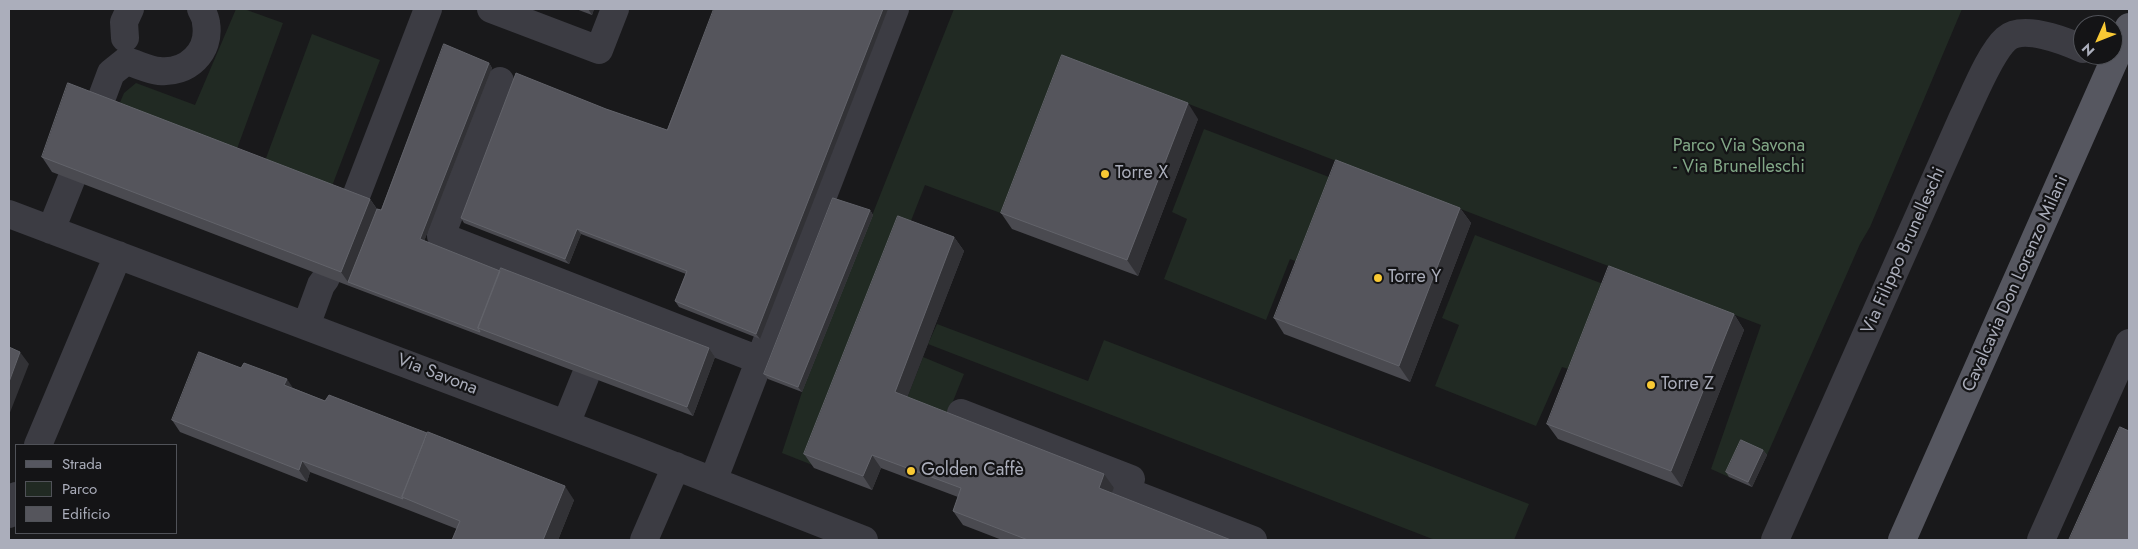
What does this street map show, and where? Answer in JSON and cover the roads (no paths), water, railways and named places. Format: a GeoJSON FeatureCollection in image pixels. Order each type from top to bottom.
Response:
{"type":"FeatureCollection","features":[{"type":"Feature","properties":{"kind":"main road","name":"Cavalcavia Don Lorenzo Milani"},"geometry":{"type":"LineString","coordinates":[[1902,540],[2129,27]]}},
{"type":"Feature","properties":{"kind":"street"},"geometry":{"type":"LineString","coordinates":[[125,38],[124,22],[130,9]]}},
{"type":"Feature","properties":{"kind":"street"},"geometry":{"type":"LineString","coordinates":[[100,105],[111,73],[126,61],[158,71],[174,72],[189,65],[200,54],[206,39],[206,23],[201,9]]}},
{"type":"Feature","properties":{"kind":"street"},"geometry":{"type":"LineString","coordinates":[[353,204],[428,9]]}},
{"type":"Feature","properties":{"kind":"street"},"geometry":{"type":"LineString","coordinates":[[491,9],[599,50],[615,9]]}},
{"type":"Feature","properties":{"kind":"street"},"geometry":{"type":"LineString","coordinates":[[713,482],[895,9]]}},
{"type":"Feature","properties":{"kind":"street","name":"Via Filippo Brunelleschi"},"geometry":{"type":"LineString","coordinates":[[1775,540],[1963,117],[1995,54],[2006,38],[2022,33],[2037,33],[2073,46]]}},
{"type":"Feature","properties":{"kind":"street"},"geometry":{"type":"LineString","coordinates":[[2115,65],[2129,72]]}},
{"type":"Feature","properties":{"kind":"street"},"geometry":{"type":"LineString","coordinates":[[500,81],[441,236],[610,310],[759,360]]}},
{"type":"Feature","properties":{"kind":"street"},"geometry":{"type":"LineString","coordinates":[[51,230],[70,180]]}},
{"type":"Feature","properties":{"kind":"street","name":"Via Savona"},"geometry":{"type":"LineString","coordinates":[[9,214],[566,424],[864,540]]}},
{"type":"Feature","properties":{"kind":"street"},"geometry":{"type":"LineString","coordinates":[[38,444],[118,255]]}},
{"type":"Feature","properties":{"kind":"street"},"geometry":{"type":"LineString","coordinates":[[306,326],[321,285],[326,278]]}},
{"type":"Feature","properties":{"kind":"street"},"geometry":{"type":"LineString","coordinates":[[2041,540],[2129,343]]}},
{"type":"Feature","properties":{"kind":"street"},"geometry":{"type":"LineString","coordinates":[[566,424],[585,376]]}},
{"type":"Feature","properties":{"kind":"street"},"geometry":{"type":"LineString","coordinates":[[961,413],[1131,479],[1124,499],[1253,540]]}},
{"type":"Feature","properties":{"kind":"street"},"geometry":{"type":"LineString","coordinates":[[644,540],[676,466]]}},
{"type":"Feature","properties":{"kind":"street"},"geometry":{"type":"LineString","coordinates":[[9,514],[15,499]]}},
{"type":"Feature","properties":{"kind":"place","name":"Torre X"},"geometry":{"type":"Point","coordinates":[1105,174]}},
{"type":"Feature","properties":{"kind":"place","name":"Torre Y"},"geometry":{"type":"Point","coordinates":[1378,278]}},
{"type":"Feature","properties":{"kind":"place","name":"Torre Z"},"geometry":{"type":"Point","coordinates":[1651,385]}},
{"type":"Feature","properties":{"kind":"place","name":"Golden Caffè"},"geometry":{"type":"Point","coordinates":[911,471]}},
{"type":"Feature","properties":{"kind":"park label","name":"Parco Via Savona - Via Brunelleschi"},"geometry":{"type":"Point","coordinates":[1739,157]}}]}
